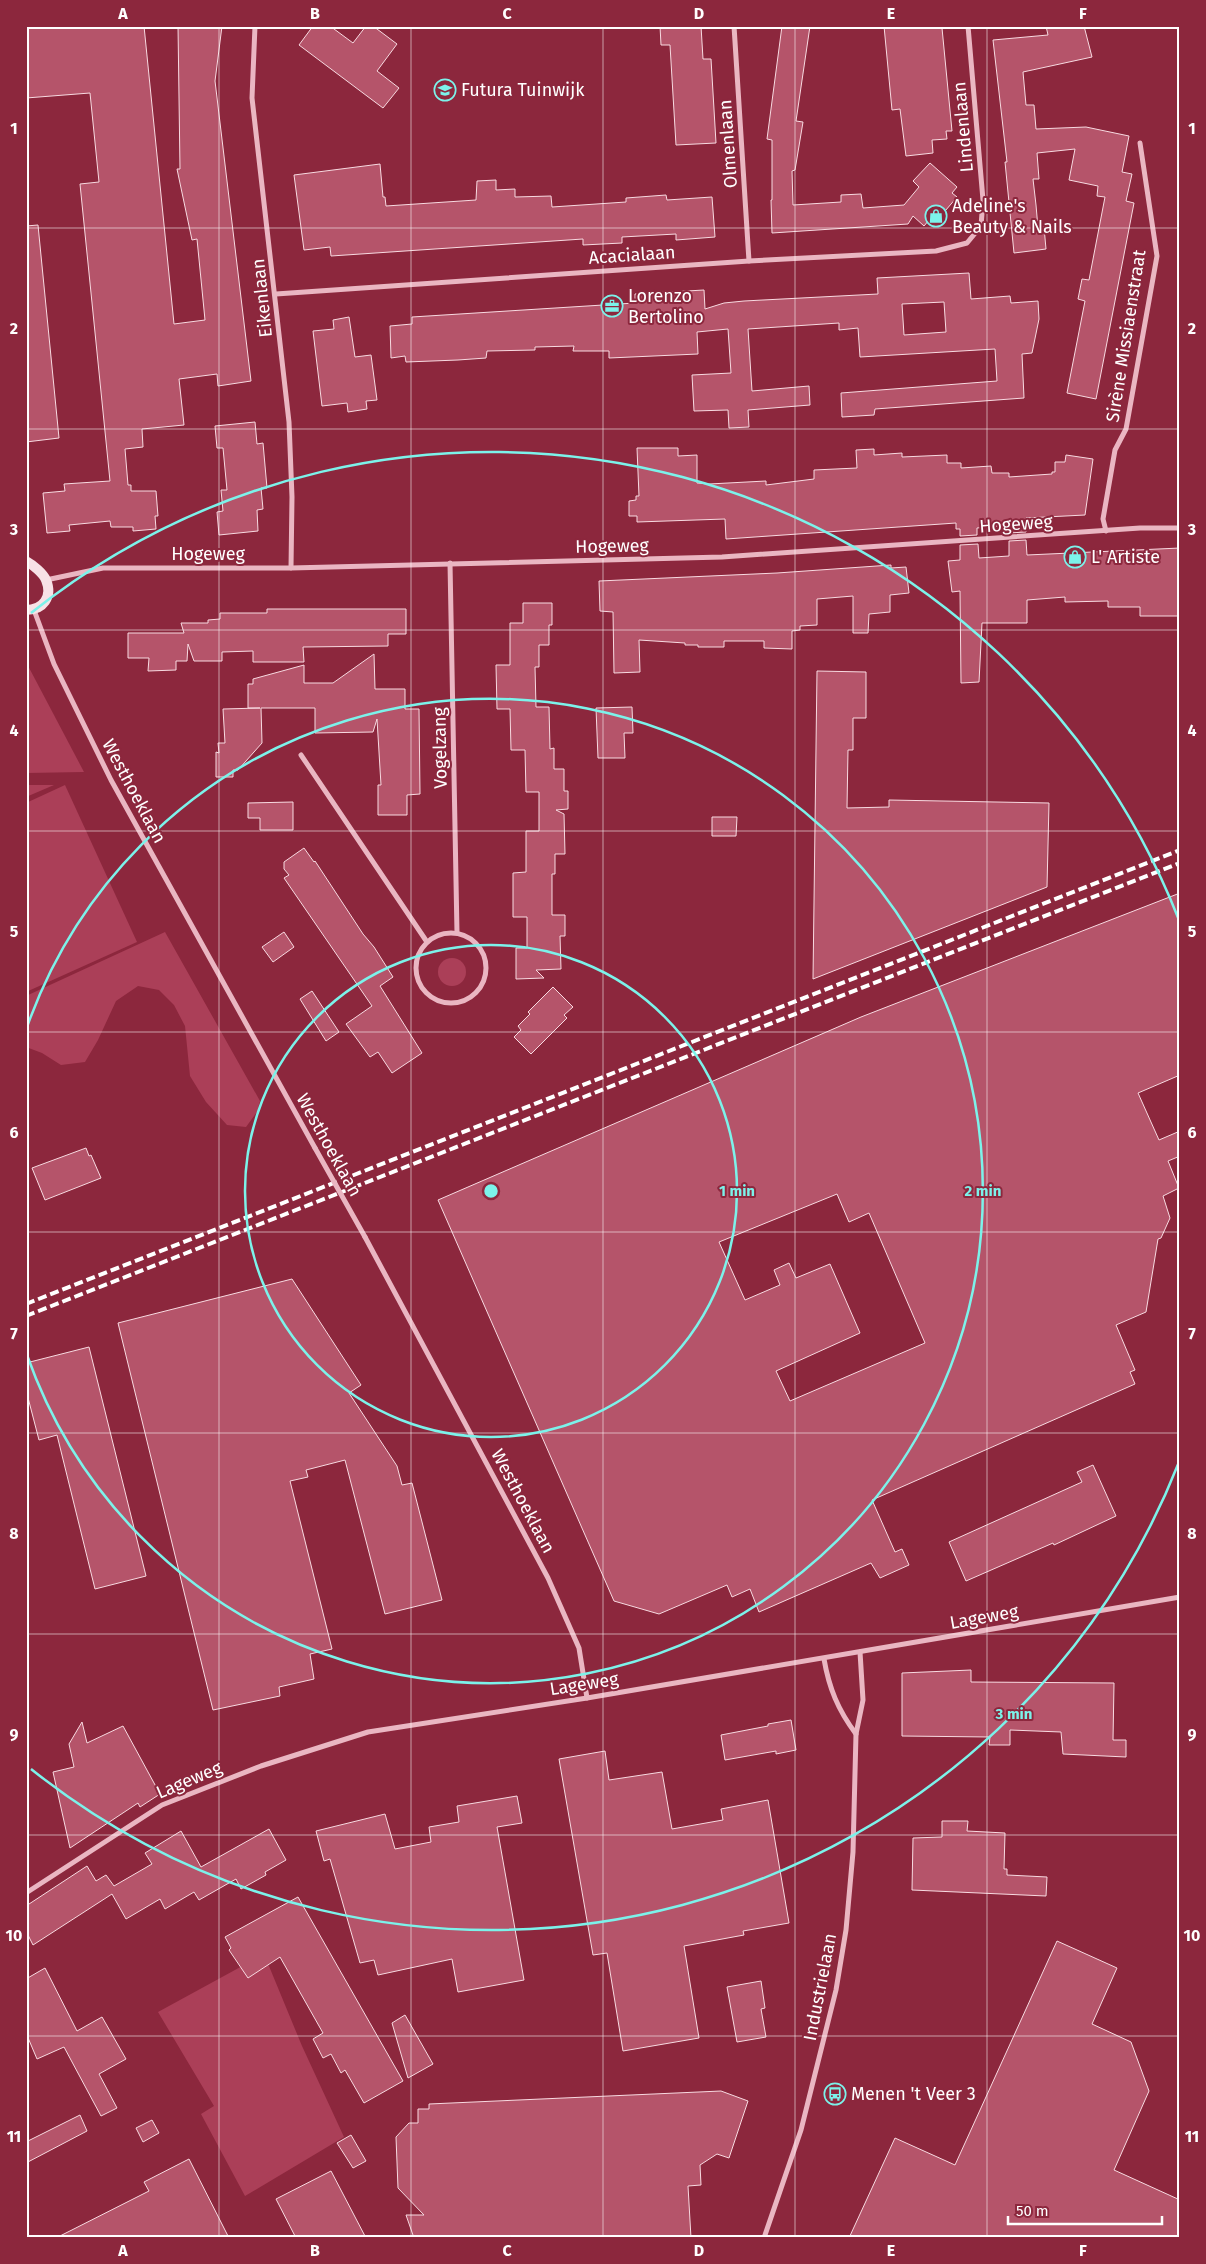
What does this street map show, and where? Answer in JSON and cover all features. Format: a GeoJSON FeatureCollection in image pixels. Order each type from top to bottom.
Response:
{"type":"FeatureCollection","features":[{"type":"Feature","properties":{"kind":"street","name":"Eikenlaan"},"geometry":{"type":"LineString","coordinates":[[255,26],[252,98],[276,294],[289,422],[292,497],[291,568]]}},
{"type":"Feature","properties":{"kind":"street","name":"Olmenlaan"},"geometry":{"type":"LineString","coordinates":[[734,26],[749,261]]}},
{"type":"Feature","properties":{"kind":"street","name":"Lindenlaan"},"geometry":{"type":"LineString","coordinates":[[968,26],[983,200],[981,226]]}},
{"type":"Feature","properties":{"kind":"street","name":"Sirène Missiaenstraat"},"geometry":{"type":"LineString","coordinates":[[1106,531],[1103,519],[1115,450],[1126,429],[1157,256],[1140,143]]}},
{"type":"Feature","properties":{"kind":"street","name":"Acacialaan"},"geometry":{"type":"LineString","coordinates":[[276,294],[749,261],[936,251],[966,243],[981,226]]}},
{"type":"Feature","properties":{"kind":"street","name":"Hogeweg"},"geometry":{"type":"LineString","coordinates":[[46,580],[103,568],[291,568],[722,557],[1106,531],[1180,528]]}},
{"type":"Feature","properties":{"kind":"street"},"geometry":{"type":"LineString","coordinates":[[26,561],[46,580],[49,594],[44,605],[30,610]]}},
{"type":"Feature","properties":{"kind":"street","name":"Vogelzang"},"geometry":{"type":"LineString","coordinates":[[450,563],[457,933]]}},
{"type":"Feature","properties":{"kind":"street","name":"Westhoeklaan"},"geometry":{"type":"LineString","coordinates":[[30,610],[54,664],[111,780],[364,1237],[548,1578],[579,1648],[587,1698]]}},
{"type":"Feature","properties":{"kind":"street"},"geometry":{"type":"LineString","coordinates":[[301,755],[427,942]]}},
{"type":"Feature","properties":{"kind":"street"},"geometry":{"type":"LineString","coordinates":[[445,933],[457,933],[474,940],[482,949],[486,961],[487,974],[475,995],[461,1002],[448,1004],[436,1000],[426,993],[419,983],[416,964],[420,952],[427,942],[445,933]]}},
{"type":"Feature","properties":{"kind":"street","name":"Lageweg"},"geometry":{"type":"LineString","coordinates":[[26,1893],[162,1806],[261,1766],[368,1732],[824,1659],[1180,1597]]}},
{"type":"Feature","properties":{"kind":"street","name":"Industrielaan"},"geometry":{"type":"LineString","coordinates":[[764,2238],[801,2130],[836,1990],[846,1930],[854,1852],[856,1734],[863,1700],[860,1652]]}},
{"type":"Feature","properties":{"kind":"street"},"geometry":{"type":"LineString","coordinates":[[824,1659],[829,1687],[844,1718],[856,1734]]}},
{"type":"Feature","properties":{"kind":"shaded area"},"geometry":{"type":"Polygon","coordinates":[[[26,662],[84,772],[26,773],[26,662]]]}},
{"type":"Feature","properties":{"kind":"shaded area"},"geometry":{"type":"Polygon","coordinates":[[[26,785],[54,785],[26,797],[26,785]]]}},
{"type":"Feature","properties":{"kind":"shaded area"},"geometry":{"type":"Polygon","coordinates":[[[65,785],[137,942],[26,992],[26,803],[65,785]]]}},
{"type":"Feature","properties":{"kind":"shaded area"},"geometry":{"type":"Polygon","coordinates":[[[165,932],[260,1101],[257,1112],[246,1127],[227,1125],[206,1102],[190,1076],[185,1026],[174,1005],[159,990],[138,986],[116,1001],[98,1040],[85,1062],[61,1065],[42,1053],[26,1047],[26,996],[165,932]]]}},
{"type":"Feature","properties":{"kind":"shaded area"},"geometry":{"type":"Polygon","coordinates":[[[452,958],[462,962],[466,972],[462,982],[452,986],[442,982],[438,972],[442,962],[452,958]]]}},
{"type":"Feature","properties":{"kind":"shaded area"},"geometry":{"type":"Polygon","coordinates":[[[264,1954],[302,2046],[344,2137],[245,2196],[201,2114],[214,2106],[158,2012],[264,1954]]]}},
{"type":"Feature","properties":{"kind":"building"},"geometry":{"type":"Polygon","coordinates":[[[26,26],[144,26],[174,324],[205,320],[197,239],[192,240],[177,169],[180,169],[178,26],[222,26],[215,81],[251,381],[218,386],[217,374],[179,379],[184,425],[142,429],[143,447],[125,449],[128,485],[131,485],[131,491],[156,491],[158,516],[155,516],[156,529],[133,531],[133,527],[111,527],[110,521],[69,525],[70,531],[47,533],[43,493],[65,491],[64,484],[110,481],[80,184],[99,182],[90,93],[26,98],[26,26]]]}},
{"type":"Feature","properties":{"kind":"building"},"geometry":{"type":"Polygon","coordinates":[[[313,26],[330,26],[353,43],[366,26],[373,26],[397,44],[377,71],[399,88],[383,108],[299,45],[313,26]]]}},
{"type":"Feature","properties":{"kind":"building"},"geometry":{"type":"Polygon","coordinates":[[[660,26],[701,26],[703,59],[711,59],[716,143],[676,145],[670,45],[661,45],[660,26]]]}},
{"type":"Feature","properties":{"kind":"building"},"geometry":{"type":"Polygon","coordinates":[[[782,26],[810,26],[796,121],[803,122],[795,170],[792,171],[793,205],[841,202],[841,195],[861,194],[863,208],[904,205],[919,187],[913,181],[930,163],[957,187],[952,193],[957,197],[934,224],[929,220],[924,226],[913,216],[908,224],[772,233],[772,140],[767,139],[782,26]]]}},
{"type":"Feature","properties":{"kind":"building"},"geometry":{"type":"Polygon","coordinates":[[[884,26],[942,28],[952,131],[946,131],[947,139],[932,140],[933,153],[906,156],[900,109],[892,110],[884,26]]]}},
{"type":"Feature","properties":{"kind":"building"},"geometry":{"type":"Polygon","coordinates":[[[1046,26],[1084,26],[1092,57],[1023,72],[1026,105],[1034,105],[1036,129],[1086,127],[1129,136],[1122,172],[1132,174],[1126,201],[1134,203],[1096,399],[1067,393],[1085,301],[1078,299],[1082,279],[1089,280],[1105,197],[1097,196],[1098,186],[1069,180],[1075,149],[1037,153],[1039,179],[1033,179],[1038,228],[1044,227],[1046,249],[1014,253],[1005,162],[1007,162],[993,40],[1048,35],[1046,26]]]}},
{"type":"Feature","properties":{"kind":"building"},"geometry":{"type":"Polygon","coordinates":[[[380,164],[383,197],[385,197],[386,206],[476,200],[477,181],[496,180],[496,190],[515,189],[515,197],[551,196],[552,207],[626,202],[626,198],[666,195],[667,200],[712,197],[715,237],[676,240],[676,234],[622,237],[622,243],[583,245],[583,239],[331,256],[330,247],[304,250],[294,175],[380,164]]]}},
{"type":"Feature","properties":{"kind":"building"},"geometry":{"type":"Polygon","coordinates":[[[38,225],[59,438],[26,442],[26,226],[38,225]]]}},
{"type":"Feature","properties":{"kind":"building"},"geometry":{"type":"Polygon","coordinates":[[[969,273],[971,299],[1010,296],[1011,303],[1038,301],[1039,319],[1032,353],[1022,354],[1024,398],[875,409],[874,415],[842,417],[841,393],[997,381],[995,349],[860,357],[858,328],[839,330],[839,323],[748,329],[752,391],[809,386],[810,405],[748,410],[749,427],[729,428],[728,410],[694,411],[692,375],[731,373],[728,329],[697,332],[698,354],[609,358],[609,351],[573,351],[574,346],[535,347],[535,350],[487,351],[486,358],[458,360],[406,362],[405,356],[391,358],[390,326],[412,324],[412,317],[635,303],[635,294],[704,290],[705,309],[724,303],[744,301],[878,294],[877,278],[969,273]],[[944,302],[902,304],[904,335],[946,332],[944,302]]]}},
{"type":"Feature","properties":{"kind":"building"},"geometry":{"type":"Polygon","coordinates":[[[349,317],[355,357],[371,355],[377,400],[366,401],[367,409],[348,412],[347,403],[322,406],[313,331],[334,329],[333,320],[349,317]]]}},
{"type":"Feature","properties":{"kind":"building"},"geometry":{"type":"Polygon","coordinates":[[[255,422],[257,444],[263,443],[267,488],[261,488],[263,509],[257,510],[258,531],[219,535],[217,512],[223,511],[221,490],[227,490],[223,448],[217,448],[215,426],[255,422]]]}},
{"type":"Feature","properties":{"kind":"building"},"geometry":{"type":"Polygon","coordinates":[[[637,448],[678,448],[678,456],[697,455],[697,483],[709,484],[766,481],[766,485],[814,479],[814,470],[857,468],[856,450],[874,449],[874,455],[902,453],[902,457],[947,455],[947,463],[961,463],[961,468],[991,466],[992,473],[1009,473],[1009,477],[1052,474],[1052,472],[1055,472],[1055,462],[1065,462],[1066,455],[1093,459],[1085,515],[1026,518],[1026,532],[1009,533],[1009,525],[977,528],[977,535],[960,536],[960,529],[956,529],[956,523],[726,539],[725,519],[637,522],[637,516],[629,516],[629,501],[636,500],[636,496],[639,496],[637,448]]]}},
{"type":"Feature","properties":{"kind":"building"},"geometry":{"type":"Polygon","coordinates":[[[1026,540],[1027,555],[1180,548],[1180,616],[1140,616],[1140,607],[1108,607],[1108,601],[1065,602],[1065,597],[1027,600],[1027,623],[982,623],[979,682],[961,683],[960,591],[952,592],[948,561],[960,560],[960,545],[978,544],[979,558],[1009,556],[1009,541],[1026,540]]]}},
{"type":"Feature","properties":{"kind":"building"},"geometry":{"type":"Polygon","coordinates":[[[891,565],[891,568],[906,567],[909,593],[890,595],[890,612],[869,614],[868,633],[853,633],[853,596],[817,599],[817,625],[800,626],[800,630],[792,631],[792,649],[764,648],[764,641],[724,641],[724,647],[698,647],[698,645],[685,645],[685,643],[639,640],[640,672],[614,673],[613,612],[600,611],[599,581],[777,573],[891,565]]]}},
{"type":"Feature","properties":{"kind":"building"},"geometry":{"type":"Polygon","coordinates":[[[523,603],[552,603],[552,625],[549,625],[549,645],[539,645],[539,667],[535,667],[536,707],[549,707],[550,749],[554,748],[554,769],[564,769],[564,791],[568,791],[568,809],[556,810],[564,814],[565,854],[555,854],[555,874],[552,874],[552,915],[565,915],[565,936],[560,936],[561,969],[536,970],[544,978],[516,979],[516,948],[527,948],[527,917],[513,917],[513,873],[526,872],[526,831],[539,831],[539,792],[526,792],[525,750],[511,750],[510,709],[497,709],[496,665],[510,665],[510,623],[523,623],[523,603]]]}},
{"type":"Feature","properties":{"kind":"building"},"geometry":{"type":"Polygon","coordinates":[[[267,609],[406,609],[406,634],[388,634],[388,646],[303,647],[304,662],[253,662],[253,651],[222,652],[222,661],[194,661],[188,644],[187,661],[176,661],[176,670],[148,671],[149,658],[128,658],[128,633],[184,633],[181,623],[208,623],[208,620],[220,619],[220,613],[267,613],[267,609]]]}},
{"type":"Feature","properties":{"kind":"building"},"geometry":{"type":"Polygon","coordinates":[[[374,654],[375,689],[405,689],[405,709],[419,709],[420,794],[407,795],[407,815],[378,815],[378,785],[381,785],[377,719],[373,732],[315,733],[315,708],[261,708],[262,743],[238,770],[233,770],[233,777],[216,777],[216,752],[219,753],[218,743],[225,743],[223,709],[260,708],[248,708],[248,684],[253,684],[253,679],[304,665],[304,683],[333,683],[374,654]]]}},
{"type":"Feature","properties":{"kind":"building"},"geometry":{"type":"Polygon","coordinates":[[[817,671],[866,672],[866,718],[853,718],[853,750],[848,750],[847,808],[889,807],[889,800],[1049,803],[1047,887],[813,979],[817,671]]]}},
{"type":"Feature","properties":{"kind":"building"},"geometry":{"type":"Polygon","coordinates":[[[632,707],[633,733],[624,733],[625,758],[598,758],[596,708],[632,707]]]}},
{"type":"Feature","properties":{"kind":"building"},"geometry":{"type":"Polygon","coordinates":[[[293,802],[293,830],[260,830],[260,818],[248,818],[248,803],[293,802]]]}},
{"type":"Feature","properties":{"kind":"building"},"geometry":{"type":"Polygon","coordinates":[[[712,817],[737,817],[736,836],[712,836],[712,817]]]}},
{"type":"Feature","properties":{"kind":"building"},"geometry":{"type":"Polygon","coordinates":[[[304,848],[315,861],[393,977],[380,986],[422,1053],[392,1073],[378,1052],[370,1057],[346,1024],[372,1006],[284,878],[289,875],[284,869],[284,862],[304,848]]]}},
{"type":"Feature","properties":{"kind":"building"},"geometry":{"type":"Polygon","coordinates":[[[1180,893],[1180,1075],[1138,1093],[1159,1140],[1180,1131],[1180,1156],[1168,1161],[1179,1188],[1163,1196],[1170,1218],[1161,1238],[1158,1239],[1146,1312],[1116,1325],[1135,1370],[1130,1372],[1135,1384],[872,1500],[895,1552],[902,1549],[909,1565],[880,1578],[871,1563],[759,1612],[750,1589],[732,1597],[727,1585],[659,1614],[614,1601],[438,1200],[861,1017],[1180,893]],[[837,1194],[719,1242],[745,1300],[780,1285],[774,1270],[789,1263],[796,1278],[830,1264],[860,1333],[776,1371],[790,1401],[925,1343],[869,1213],[849,1222],[837,1194]]]}},
{"type":"Feature","properties":{"kind":"building"},"geometry":{"type":"Polygon","coordinates":[[[284,932],[294,947],[273,962],[262,947],[284,932]]]}},
{"type":"Feature","properties":{"kind":"building"},"geometry":{"type":"Polygon","coordinates":[[[553,987],[573,1007],[564,1015],[567,1018],[531,1054],[514,1037],[521,1030],[518,1026],[530,1014],[528,1012],[553,987]]]}},
{"type":"Feature","properties":{"kind":"building"},"geometry":{"type":"Polygon","coordinates":[[[312,991],[339,1032],[326,1041],[300,999],[312,991]]]}},
{"type":"Feature","properties":{"kind":"building"},"geometry":{"type":"Polygon","coordinates":[[[86,1148],[101,1178],[45,1200],[32,1168],[86,1148]]]}},
{"type":"Feature","properties":{"kind":"building"},"geometry":{"type":"Polygon","coordinates":[[[292,1279],[361,1385],[349,1393],[397,1466],[402,1485],[412,1483],[442,1600],[385,1614],[345,1460],[306,1470],[308,1477],[290,1481],[332,1649],[310,1654],[314,1679],[279,1687],[280,1696],[213,1710],[118,1323],[292,1279]]]}},
{"type":"Feature","properties":{"kind":"building"},"geometry":{"type":"Polygon","coordinates":[[[89,1347],[146,1576],[95,1589],[57,1435],[39,1440],[26,1390],[26,1363],[89,1347]]]}},
{"type":"Feature","properties":{"kind":"building"},"geometry":{"type":"Polygon","coordinates":[[[1093,1465],[1116,1516],[1054,1545],[1053,1543],[966,1581],[949,1542],[1082,1482],[1077,1472],[1093,1465]]]}},
{"type":"Feature","properties":{"kind":"building"},"geometry":{"type":"Polygon","coordinates":[[[971,1670],[971,1682],[1114,1683],[1113,1740],[1126,1740],[1126,1757],[1063,1754],[1061,1732],[1010,1730],[1010,1745],[989,1745],[990,1737],[902,1736],[902,1673],[971,1670]]]}},
{"type":"Feature","properties":{"kind":"building"},"geometry":{"type":"Polygon","coordinates":[[[791,1720],[796,1750],[776,1754],[776,1751],[725,1760],[721,1735],[791,1720]]]}},
{"type":"Feature","properties":{"kind":"building"},"geometry":{"type":"Polygon","coordinates":[[[82,1722],[87,1743],[123,1726],[160,1794],[140,1807],[138,1803],[70,1848],[53,1772],[74,1767],[69,1744],[82,1722]]]}},
{"type":"Feature","properties":{"kind":"building"},"geometry":{"type":"Polygon","coordinates":[[[605,1751],[609,1780],[662,1772],[672,1829],[723,1820],[721,1809],[768,1800],[789,1923],[743,1931],[744,1935],[684,1946],[699,2038],[623,2051],[607,1953],[593,1955],[559,1759],[605,1751]]]}},
{"type":"Feature","properties":{"kind":"building"},"geometry":{"type":"Polygon","coordinates":[[[517,1796],[522,1823],[497,1827],[524,1980],[458,1992],[452,1959],[378,1975],[374,1960],[360,1963],[330,1859],[324,1861],[316,1831],[385,1814],[395,1849],[431,1842],[429,1827],[459,1822],[457,1806],[517,1796]]]}},
{"type":"Feature","properties":{"kind":"building"},"geometry":{"type":"Polygon","coordinates":[[[942,1821],[968,1821],[967,1831],[1005,1833],[1004,1869],[1007,1869],[1007,1875],[1047,1877],[1046,1896],[912,1890],[913,1838],[942,1837],[942,1821]]]}},
{"type":"Feature","properties":{"kind":"building"},"geometry":{"type":"Polygon","coordinates":[[[269,1829],[286,1860],[265,1872],[266,1875],[241,1889],[236,1879],[199,1900],[194,1892],[165,1909],[160,1899],[126,1919],[112,1894],[33,1945],[26,1931],[26,1906],[87,1866],[96,1881],[106,1875],[114,1886],[152,1864],[145,1853],[181,1831],[201,1867],[269,1829]]]}},
{"type":"Feature","properties":{"kind":"building"},"geometry":{"type":"Polygon","coordinates":[[[298,1897],[403,2081],[364,2103],[345,2070],[341,2073],[331,2054],[323,2058],[313,2039],[323,2033],[280,1957],[248,1978],[229,1950],[231,1948],[225,1937],[298,1897]]]}},
{"type":"Feature","properties":{"kind":"building"},"geometry":{"type":"Polygon","coordinates":[[[1057,1941],[1117,1968],[1092,2024],[1131,2042],[1149,2091],[1114,2170],[1180,2200],[1180,2238],[849,2238],[895,2138],[955,2165],[1057,1941]]]}},
{"type":"Feature","properties":{"kind":"building"},"geometry":{"type":"Polygon","coordinates":[[[45,1968],[77,2031],[102,2017],[126,2059],[99,2074],[117,2108],[101,2116],[64,2047],[37,2059],[26,2033],[26,1979],[45,1968]]]}},
{"type":"Feature","properties":{"kind":"building"},"geometry":{"type":"Polygon","coordinates":[[[761,1981],[765,2008],[761,2009],[766,2037],[737,2042],[727,1987],[761,1981]]]}},
{"type":"Feature","properties":{"kind":"building"},"geometry":{"type":"Polygon","coordinates":[[[405,2015],[433,2064],[408,2078],[392,2023],[405,2015]]]}},
{"type":"Feature","properties":{"kind":"building"},"geometry":{"type":"Polygon","coordinates":[[[721,2091],[748,2101],[729,2158],[717,2154],[700,2165],[701,2185],[688,2186],[691,2238],[414,2238],[406,2215],[424,2215],[398,2188],[396,2137],[409,2123],[418,2123],[418,2109],[429,2109],[429,2104],[721,2091]]]}},
{"type":"Feature","properties":{"kind":"building"},"geometry":{"type":"Polygon","coordinates":[[[80,2115],[87,2131],[26,2163],[26,2142],[80,2115]]]}},
{"type":"Feature","properties":{"kind":"building"},"geometry":{"type":"Polygon","coordinates":[[[152,2120],[159,2133],[143,2142],[136,2128],[152,2120]]]}},
{"type":"Feature","properties":{"kind":"building"},"geometry":{"type":"Polygon","coordinates":[[[351,2135],[366,2161],[353,2168],[337,2143],[351,2135]]]}},
{"type":"Feature","properties":{"kind":"building"},"geometry":{"type":"Polygon","coordinates":[[[189,2159],[229,2238],[56,2238],[149,2191],[144,2182],[189,2159]]]}},
{"type":"Feature","properties":{"kind":"building"},"geometry":{"type":"Polygon","coordinates":[[[331,2171],[366,2238],[296,2238],[276,2199],[331,2171]]]}},
{"type":"Feature","properties":{"kind":"railway"},"geometry":{"type":"LineString","coordinates":[[26,1304],[1180,850]]}},
{"type":"Feature","properties":{"kind":"railway"},"geometry":{"type":"LineString","coordinates":[[26,1316],[1180,863]]}},
{"type":"Feature","properties":{"kind":"place","name":"Futura Tuinwijk"},"geometry":{"type":"Point","coordinates":[445,90]}},
{"type":"Feature","properties":{"kind":"place","name":"Adeline's Beauty & Nails"},"geometry":{"type":"Point","coordinates":[936,216]}},
{"type":"Feature","properties":{"kind":"place","name":"Lorenzo Bertolino"},"geometry":{"type":"Point","coordinates":[612,306]}},
{"type":"Feature","properties":{"kind":"place","name":"L' Artiste"},"geometry":{"type":"Point","coordinates":[1075,557]}},
{"type":"Feature","properties":{"kind":"place","name":"Menen 't Veer 3"},"geometry":{"type":"Point","coordinates":[835,2094]}}]}
